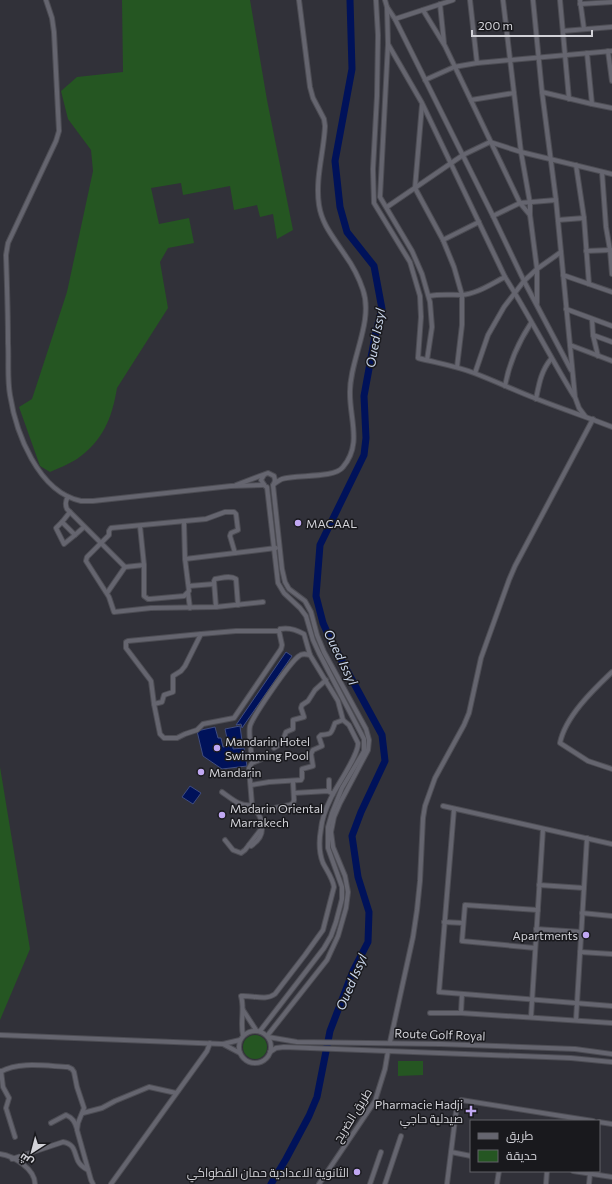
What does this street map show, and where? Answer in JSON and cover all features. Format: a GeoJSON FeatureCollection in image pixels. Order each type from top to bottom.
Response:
{"type":"FeatureCollection","features":[{"type":"Feature","properties":{"kind":"street"},"geometry":{"type":"LineString","coordinates":[[46,0],[52,18],[54,32],[59,131],[56,141],[8,243],[6,255],[10,395],[19,432],[25,447],[35,465],[46,480],[68,497],[81,501],[232,486],[265,486],[274,485],[282,479]]}},
{"type":"Feature","properties":{"kind":"street"},"geometry":{"type":"LineString","coordinates":[[232,486],[270,474],[282,479],[335,473],[343,468],[352,454],[354,436],[350,394],[351,382],[366,313],[366,301],[355,269],[328,232],[319,206],[317,192],[325,126],[324,119],[313,98],[310,87],[299,0]]}},
{"type":"Feature","properties":{"kind":"street"},"geometry":{"type":"LineString","coordinates":[[376,0],[378,35],[378,96],[373,169],[374,203],[410,262],[420,296],[421,317],[418,358],[457,367],[475,373],[536,399],[612,427]]}},
{"type":"Feature","properties":{"kind":"street"},"geometry":{"type":"LineString","coordinates":[[385,0],[536,305],[572,372]]}},
{"type":"Feature","properties":{"kind":"street"},"geometry":{"type":"LineString","coordinates":[[395,19],[453,0]]}},
{"type":"Feature","properties":{"kind":"street"},"geometry":{"type":"LineString","coordinates":[[470,0],[477,63]]}},
{"type":"Feature","properties":{"kind":"street"},"geometry":{"type":"LineString","coordinates":[[503,0],[521,152],[530,203],[530,215],[537,269],[536,305]]}},
{"type":"Feature","properties":{"kind":"street"},"geometry":{"type":"LineString","coordinates":[[533,0],[542,92],[556,200],[575,397]]}},
{"type":"Feature","properties":{"kind":"street"},"geometry":{"type":"LineString","coordinates":[[560,0],[569,99]]}},
{"type":"Feature","properties":{"kind":"street"},"geometry":{"type":"LineString","coordinates":[[584,29],[580,2],[612,2]]}},
{"type":"Feature","properties":{"kind":"street"},"geometry":{"type":"LineString","coordinates":[[440,4],[445,46]]}},
{"type":"Feature","properties":{"kind":"street"},"geometry":{"type":"LineString","coordinates":[[387,6],[388,44],[380,197],[412,251],[422,274],[429,296],[432,327],[427,360]]}},
{"type":"Feature","properties":{"kind":"street"},"geometry":{"type":"LineString","coordinates":[[424,10],[445,46],[520,204],[530,215]]}},
{"type":"Feature","properties":{"kind":"street"},"geometry":{"type":"LineString","coordinates":[[563,31],[612,27]]}},
{"type":"Feature","properties":{"kind":"street"},"geometry":{"type":"LineString","coordinates":[[388,44],[422,103],[505,277],[551,359],[575,397],[579,408],[585,416]]}},
{"type":"Feature","properties":{"kind":"street"},"geometry":{"type":"LineString","coordinates":[[425,80],[454,66],[610,51],[612,82]]}},
{"type":"Feature","properties":{"kind":"street"},"geometry":{"type":"LineString","coordinates":[[587,53],[592,104]]}},
{"type":"Feature","properties":{"kind":"street"},"geometry":{"type":"LineString","coordinates":[[542,92],[612,108]]}},
{"type":"Feature","properties":{"kind":"street"},"geometry":{"type":"LineString","coordinates":[[471,100],[514,93]]}},
{"type":"Feature","properties":{"kind":"street"},"geometry":{"type":"LineString","coordinates":[[422,103],[415,188],[443,240],[454,267],[462,295],[462,326],[457,367]]}},
{"type":"Feature","properties":{"kind":"street"},"geometry":{"type":"LineString","coordinates":[[387,207],[463,155],[490,142],[521,152],[576,164],[612,174]]}},
{"type":"Feature","properties":{"kind":"street"},"geometry":{"type":"LineString","coordinates":[[576,164],[584,218],[589,284]]}},
{"type":"Feature","properties":{"kind":"street"},"geometry":{"type":"LineString","coordinates":[[602,172],[606,227],[611,250],[612,274]]}},
{"type":"Feature","properties":{"kind":"street"},"geometry":{"type":"LineString","coordinates":[[493,216],[520,204],[556,200]]}},
{"type":"Feature","properties":{"kind":"street"},"geometry":{"type":"LineString","coordinates":[[558,220],[584,218]]}},
{"type":"Feature","properties":{"kind":"street"},"geometry":{"type":"LineString","coordinates":[[443,240],[479,222]]}},
{"type":"Feature","properties":{"kind":"street"},"geometry":{"type":"LineString","coordinates":[[606,227],[612,227]]}},
{"type":"Feature","properties":{"kind":"street"},"geometry":{"type":"LineString","coordinates":[[586,251],[611,250]]}},
{"type":"Feature","properties":{"kind":"street"},"geometry":{"type":"LineString","coordinates":[[475,373],[488,335],[504,307],[524,281],[537,269],[561,252]]}},
{"type":"Feature","properties":{"kind":"street"},"geometry":{"type":"LineString","coordinates":[[563,275],[612,292]]}},
{"type":"Feature","properties":{"kind":"street"},"geometry":{"type":"LineString","coordinates":[[429,296],[438,294],[462,295],[477,292],[505,277]]}},
{"type":"Feature","properties":{"kind":"street"},"geometry":{"type":"LineString","coordinates":[[566,310],[612,326]]}},
{"type":"Feature","properties":{"kind":"street"},"geometry":{"type":"LineString","coordinates":[[592,319],[593,335],[598,356]]}},
{"type":"Feature","properties":{"kind":"street"},"geometry":{"type":"LineString","coordinates":[[504,386],[521,339],[531,323]]}},
{"type":"Feature","properties":{"kind":"street"},"geometry":{"type":"LineString","coordinates":[[593,335],[612,342]]}},
{"type":"Feature","properties":{"kind":"street"},"geometry":{"type":"LineString","coordinates":[[570,345],[612,361]]}},
{"type":"Feature","properties":{"kind":"street"},"geometry":{"type":"LineString","coordinates":[[536,399],[544,368],[551,359]]}},
{"type":"Feature","properties":{"kind":"street"},"geometry":{"type":"LineString","coordinates":[[390,1042],[414,930],[420,881],[423,818],[429,792],[469,713],[481,658],[508,580],[593,420]]}},
{"type":"Feature","properties":{"kind":"street"},"geometry":{"type":"LineString","coordinates":[[258,1031],[319,955],[333,932],[342,899],[342,884],[328,848],[327,836],[329,823],[342,788],[364,751],[365,744],[363,737],[313,640],[306,616],[279,586],[265,486],[262,479],[264,475]]}},
{"type":"Feature","properties":{"kind":"street"},"geometry":{"type":"LineString","coordinates":[[268,1037],[327,960],[338,936],[348,895],[345,876],[332,844],[331,832],[346,790],[367,753],[370,740],[366,729],[321,646],[308,606],[301,598],[289,589],[285,582],[282,569],[274,476]]}},
{"type":"Feature","properties":{"kind":"street"},"geometry":{"type":"LineString","coordinates":[[68,497],[65,506],[125,567]]}},
{"type":"Feature","properties":{"kind":"street"},"geometry":{"type":"LineString","coordinates":[[70,512],[56,528],[64,544],[84,527]]}},
{"type":"Feature","properties":{"kind":"street"},"geometry":{"type":"LineString","coordinates":[[235,553],[230,536],[231,533],[238,530],[236,514],[234,512],[225,512],[206,519],[111,528],[109,530],[109,535],[87,557],[86,561],[92,573],[107,593],[114,612],[148,609],[216,607],[263,602]]}},
{"type":"Feature","properties":{"kind":"street"},"geometry":{"type":"LineString","coordinates":[[62,522],[75,535]]}},
{"type":"Feature","properties":{"kind":"street"},"geometry":{"type":"LineString","coordinates":[[184,522],[185,559],[189,586],[188,593],[190,608]]}},
{"type":"Feature","properties":{"kind":"street"},"geometry":{"type":"LineString","coordinates":[[140,526],[144,565],[144,596],[146,598],[148,609]]}},
{"type":"Feature","properties":{"kind":"street"},"geometry":{"type":"LineString","coordinates":[[185,559],[280,548]]}},
{"type":"Feature","properties":{"kind":"street"},"geometry":{"type":"LineString","coordinates":[[107,593],[125,567],[144,565]]}},
{"type":"Feature","properties":{"kind":"street"},"geometry":{"type":"LineString","coordinates":[[216,607],[215,579],[232,577],[236,579],[238,605]]}},
{"type":"Feature","properties":{"kind":"street"},"geometry":{"type":"LineString","coordinates":[[189,586],[214,584]]}},
{"type":"Feature","properties":{"kind":"street"},"geometry":{"type":"LineString","coordinates":[[146,598],[150,599],[184,596],[188,593]]}},
{"type":"Feature","properties":{"kind":"street"},"geometry":{"type":"LineString","coordinates":[[243,1035],[241,1028],[243,1010],[241,996],[251,995],[268,998],[275,994],[323,930],[334,888],[322,861],[319,840],[323,818],[331,793],[353,758],[358,743],[349,725],[343,720],[338,701],[310,655],[304,634],[286,628],[280,629],[279,631],[236,631],[126,642],[126,648],[151,681],[160,734],[164,738],[177,738],[197,730],[203,724],[234,718],[281,650],[282,644],[279,631]]}},
{"type":"Feature","properties":{"kind":"street"},"geometry":{"type":"LineString","coordinates":[[154,704],[162,702],[164,695],[173,692],[173,676],[181,671],[185,666],[201,634]]}},
{"type":"Feature","properties":{"kind":"street"},"geometry":{"type":"LineString","coordinates":[[225,840],[233,850],[241,853],[262,828],[262,822],[252,805],[250,792],[251,785],[249,768],[252,763],[250,725],[267,697],[292,662],[299,655],[310,655]]}},
{"type":"Feature","properties":{"kind":"street"},"geometry":{"type":"LineString","coordinates":[[612,672],[598,685],[579,708],[565,727],[560,742],[588,761],[612,768]]}},
{"type":"Feature","properties":{"kind":"street"},"geometry":{"type":"LineString","coordinates":[[274,748],[282,743],[286,732],[293,729],[293,720],[304,717],[301,708],[302,705],[326,680]]}},
{"type":"Feature","properties":{"kind":"street"},"geometry":{"type":"LineString","coordinates":[[251,785],[301,780],[302,769],[313,766],[311,754],[313,750],[322,746],[321,735],[330,734],[335,723],[343,720]]}},
{"type":"Feature","properties":{"kind":"street"},"geometry":{"type":"LineString","coordinates":[[252,763],[267,758]]}},
{"type":"Feature","properties":{"kind":"street"},"geometry":{"type":"LineString","coordinates":[[329,780],[331,793]]}},
{"type":"Feature","properties":{"kind":"street"},"geometry":{"type":"LineString","coordinates":[[258,813],[264,810],[290,805],[293,803],[293,782]]}},
{"type":"Feature","properties":{"kind":"street"},"geometry":{"type":"LineString","coordinates":[[222,792],[241,805],[252,805]]}},
{"type":"Feature","properties":{"kind":"street"},"geometry":{"type":"LineString","coordinates":[[294,793],[331,793]]}},
{"type":"Feature","properties":{"kind":"street"},"geometry":{"type":"LineString","coordinates":[[443,806],[612,844]]}},
{"type":"Feature","properties":{"kind":"street"},"geometry":{"type":"LineString","coordinates":[[454,809],[439,992],[612,1006]]}},
{"type":"Feature","properties":{"kind":"street"},"geometry":{"type":"LineString","coordinates":[[531,1017],[543,829]]}},
{"type":"Feature","properties":{"kind":"street"},"geometry":{"type":"LineString","coordinates":[[576,1020],[587,838]]}},
{"type":"Feature","properties":{"kind":"street"},"geometry":{"type":"LineString","coordinates":[[539,885],[584,888]]}},
{"type":"Feature","properties":{"kind":"street"},"geometry":{"type":"LineString","coordinates":[[535,948],[462,941],[463,923],[465,905],[538,910]]}},
{"type":"Feature","properties":{"kind":"street"},"geometry":{"type":"LineString","coordinates":[[582,913],[612,916]]}},
{"type":"Feature","properties":{"kind":"street"},"geometry":{"type":"LineString","coordinates":[[444,922],[463,923]]}},
{"type":"Feature","properties":{"kind":"street"},"geometry":{"type":"LineString","coordinates":[[536,929],[581,932]]}},
{"type":"Feature","properties":{"kind":"street"},"geometry":{"type":"LineString","coordinates":[[580,952],[612,954]]}},
{"type":"Feature","properties":{"kind":"street"},"geometry":{"type":"LineString","coordinates":[[319,955],[327,960]]}},
{"type":"Feature","properties":{"kind":"street"},"geometry":{"type":"LineString","coordinates":[[312,964],[320,970]]}},
{"type":"Feature","properties":{"kind":"street"},"geometry":{"type":"LineString","coordinates":[[461,1012],[462,994]]}},
{"type":"Feature","properties":{"kind":"street"},"geometry":{"type":"LineString","coordinates":[[284,1000],[291,1006]]}},
{"type":"Feature","properties":{"kind":"street"},"geometry":{"type":"LineString","coordinates":[[243,1010],[258,1031],[268,1037],[271,1044],[270,1052],[264,1060],[255,1063],[246,1061],[240,1053],[238,1044],[243,1035],[249,1031],[258,1031]]}},
{"type":"Feature","properties":{"kind":"street"},"geometry":{"type":"LineString","coordinates":[[430,1013],[461,1012],[612,1023]]}},
{"type":"Feature","properties":{"kind":"street"},"geometry":{"type":"LineString","coordinates":[[0,1035],[223,1044],[240,1040]]}},
{"type":"Feature","properties":{"kind":"street","name":"Route Golf Royal"},"geometry":{"type":"LineString","coordinates":[[268,1037],[291,1041],[313,1042],[390,1042],[575,1049],[612,1054]]}},
{"type":"Feature","properties":{"kind":"street"},"geometry":{"type":"LineString","coordinates":[[111,1184],[208,1051],[210,1043]]}},
{"type":"Feature","properties":{"kind":"street"},"geometry":{"type":"LineString","coordinates":[[223,1044],[240,1053]]}},
{"type":"Feature","properties":{"kind":"street","name":"Route Golf Royal"},"geometry":{"type":"LineString","coordinates":[[270,1052],[281,1047],[571,1058],[612,1062]]}},
{"type":"Feature","properties":{"kind":"street","name":"طريق الضريح"},"geometry":{"type":"LineString","coordinates":[[319,1184],[375,1101],[385,1069],[388,1051]]}},
{"type":"Feature","properties":{"kind":"street"},"geometry":{"type":"LineString","coordinates":[[15,1137],[6,1108],[9,1098],[3,1087],[0,1072],[9,1067],[40,1066],[68,1067],[72,1069],[84,1108],[77,1130]]}},
{"type":"Feature","properties":{"kind":"street"},"geometry":{"type":"LineString","coordinates":[[83,1113],[102,1108],[149,1087],[176,1094]]}},
{"type":"Feature","properties":{"kind":"street"},"geometry":{"type":"LineString","coordinates":[[447,1184],[457,1104],[461,1100],[585,1120]]}},
{"type":"Feature","properties":{"kind":"street"},"geometry":{"type":"LineString","coordinates":[[543,1120],[544,1114]]}},
{"type":"Feature","properties":{"kind":"street"},"geometry":{"type":"LineString","coordinates":[[51,1123],[66,1115],[75,1122],[93,1184]]}},
{"type":"Feature","properties":{"kind":"street"},"geometry":{"type":"LineString","coordinates":[[600,1122],[612,1124]]}},
{"type":"Feature","properties":{"kind":"street"},"geometry":{"type":"LineString","coordinates":[[385,1184],[401,1136]]}},
{"type":"Feature","properties":{"kind":"street"},"geometry":{"type":"LineString","coordinates":[[12,1158],[67,1142],[73,1147],[79,1163],[88,1170]]}},
{"type":"Feature","properties":{"kind":"street"},"geometry":{"type":"LineString","coordinates":[[370,1184],[381,1152]]}},
{"type":"Feature","properties":{"kind":"street"},"geometry":{"type":"LineString","coordinates":[[451,1152],[470,1156]]}},
{"type":"Feature","properties":{"kind":"street"},"geometry":{"type":"LineString","coordinates":[[0,1154],[12,1158],[32,1172],[35,1184]]}},
{"type":"Feature","properties":{"kind":"street"},"geometry":{"type":"LineString","coordinates":[[497,1184],[500,1172]]}},
{"type":"Feature","properties":{"kind":"street"},"geometry":{"type":"LineString","coordinates":[[546,1184],[547,1172]]}},
{"type":"Feature","properties":{"kind":"street"},"geometry":{"type":"LineString","coordinates":[[579,1172],[612,1177]]}},
{"type":"Feature","properties":{"kind":"street"},"geometry":{"type":"LineString","coordinates":[[589,1184],[590,1174]]}},
{"type":"Feature","properties":{"kind":"green space"},"geometry":{"type":"Polygon","coordinates":[[[122,0],[250,0],[267,100],[293,230],[277,239],[273,214],[260,217],[257,205],[234,210],[230,186],[183,195],[181,183],[151,188],[159,224],[189,218],[194,243],[168,248],[160,262],[168,308],[117,388],[109,419],[100,437],[94,445],[77,459],[50,472],[40,466],[19,407],[32,399],[67,292],[93,171],[91,150],[68,119],[61,91],[77,77],[123,72],[122,0]]]}},
{"type":"Feature","properties":{"kind":"green space"},"geometry":{"type":"Polygon","coordinates":[[[0,767],[30,949],[0,1020],[0,767]]]}},
{"type":"Feature","properties":{"kind":"green space"},"geometry":{"type":"Polygon","coordinates":[[[255,1035],[260,1036],[266,1042],[266,1052],[260,1058],[255,1059],[250,1058],[244,1052],[243,1047],[244,1042],[250,1036],[255,1035]]]}},
{"type":"Feature","properties":{"kind":"green space"},"geometry":{"type":"Polygon","coordinates":[[[398,1061],[423,1061],[423,1075],[398,1076],[398,1061]]]}},
{"type":"Feature","properties":{"kind":"shaded area"},"geometry":{"type":"Polygon","coordinates":[[[286,652],[292,656],[242,728],[241,724],[236,725],[286,652]]]}},
{"type":"Feature","properties":{"kind":"shaded area"},"geometry":{"type":"Polygon","coordinates":[[[240,726],[242,741],[228,743],[225,729],[240,726]]]}},
{"type":"Feature","properties":{"kind":"shaded area","name":"Mandarin Hotel Swimming Pool"},"geometry":{"type":"Polygon","coordinates":[[[215,727],[218,738],[221,738],[223,747],[233,745],[233,749],[244,748],[247,766],[222,769],[203,756],[197,731],[215,727]]]}},
{"type":"Feature","properties":{"kind":"shaded area"},"geometry":{"type":"Polygon","coordinates":[[[190,786],[201,793],[193,804],[182,797],[190,786]]]}},
{"type":"Feature","properties":{"kind":"waterway","name":"Oued Issyl"},"geometry":{"type":"LineString","coordinates":[[271,1184],[309,1116],[317,1097],[330,1031],[353,971],[368,942],[369,912],[358,877],[352,836],[361,812],[385,761],[382,735],[331,641],[323,623],[316,596],[320,545],[364,455],[366,438],[364,396],[375,336],[382,309],[374,266],[347,232],[340,207],[335,161],[352,69],[350,0]]}},
{"type":"Feature","properties":{"kind":"place","name":"MACAAL"},"geometry":{"type":"Point","coordinates":[298,523]}},
{"type":"Feature","properties":{"kind":"place","name":"Mandarin Hotel Swimming Pool"},"geometry":{"type":"Point","coordinates":[217,748]}},
{"type":"Feature","properties":{"kind":"place","name":"Mandarin"},"geometry":{"type":"Point","coordinates":[201,772]}},
{"type":"Feature","properties":{"kind":"place","name":"Madarin Oriental Marrakech"},"geometry":{"type":"Point","coordinates":[222,815]}},
{"type":"Feature","properties":{"kind":"place","name":"Apartments"},"geometry":{"type":"Point","coordinates":[586,935]}},
{"type":"Feature","properties":{"kind":"place","name":"Pharmacie Hadji صيدلية حاجي"},"geometry":{"type":"Point","coordinates":[471,1111]}},
{"type":"Feature","properties":{"kind":"place","name":"الثانوية الاعدادية حمان الفطواكي"},"geometry":{"type":"Point","coordinates":[357,1172]}}]}
